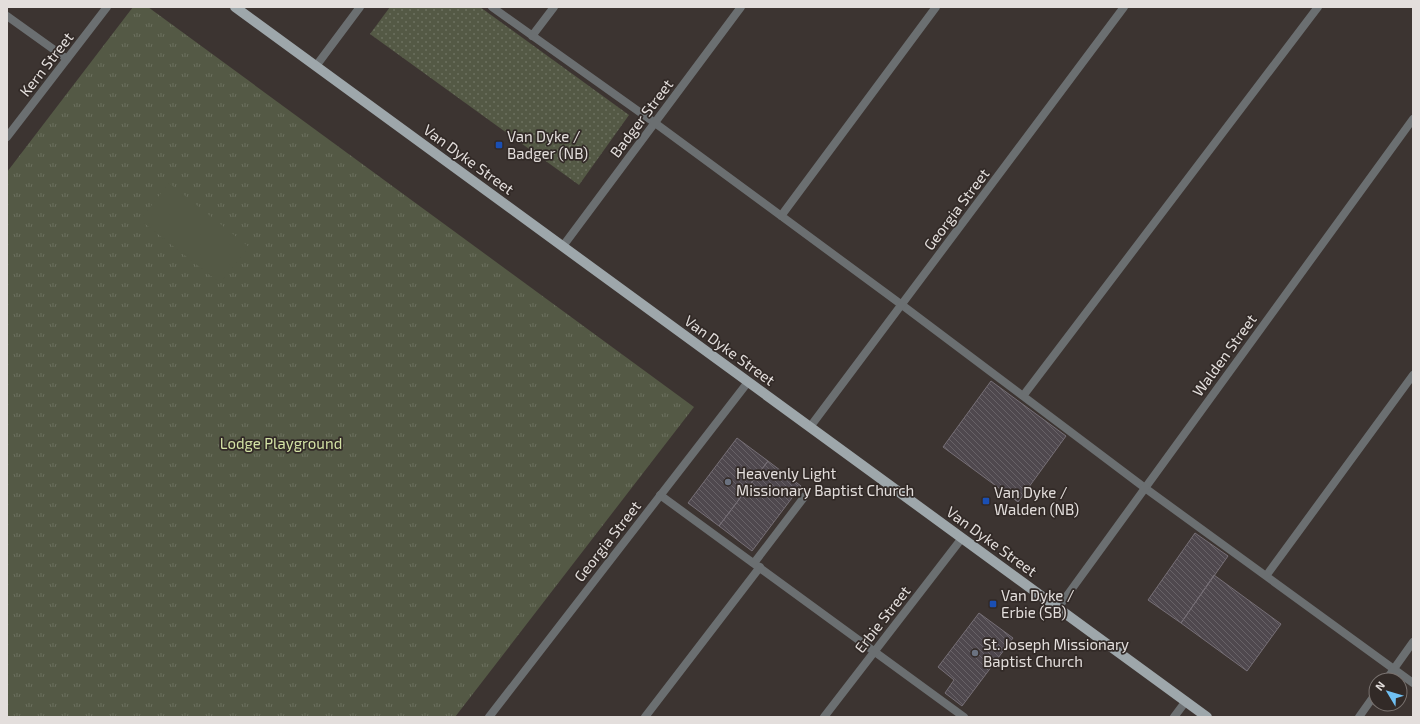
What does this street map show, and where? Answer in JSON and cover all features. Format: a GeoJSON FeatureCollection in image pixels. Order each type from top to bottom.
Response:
{"type":"FeatureCollection","features":[{"type":"Feature","properties":{"kind":"main road","name":"Van Dyke Street"},"geometry":{"type":"LineString","coordinates":[[235,7],[1208,717]]}},
{"type":"Feature","properties":{"kind":"street","name":"Kern Street"},"geometry":{"type":"LineString","coordinates":[[7,137],[107,7]]}},
{"type":"Feature","properties":{"kind":"street"},"geometry":{"type":"LineString","coordinates":[[316,66],[360,7]]}},
{"type":"Feature","properties":{"kind":"street"},"geometry":{"type":"LineString","coordinates":[[492,7],[655,123],[902,304],[1145,488],[1413,683]]}},
{"type":"Feature","properties":{"kind":"street"},"geometry":{"type":"LineString","coordinates":[[532,36],[554,7]]}},
{"type":"Feature","properties":{"kind":"street","name":"Badger Street"},"geometry":{"type":"LineString","coordinates":[[563,246],[742,7]]}},
{"type":"Feature","properties":{"kind":"street"},"geometry":{"type":"LineString","coordinates":[[781,216],[936,7]]}},
{"type":"Feature","properties":{"kind":"street","name":"Georgia Street"},"geometry":{"type":"LineString","coordinates":[[810,427],[1124,7]]}},
{"type":"Feature","properties":{"kind":"street"},"geometry":{"type":"LineString","coordinates":[[1023,396],[1318,7]]}},
{"type":"Feature","properties":{"kind":"street"},"geometry":{"type":"LineString","coordinates":[[7,16],[67,60]]}},
{"type":"Feature","properties":{"kind":"street","name":"Walden Street"},"geometry":{"type":"LineString","coordinates":[[1058,608],[1413,119]]}},
{"type":"Feature","properties":{"kind":"street"},"geometry":{"type":"LineString","coordinates":[[1266,576],[1413,375]]}},
{"type":"Feature","properties":{"kind":"street","name":"Georgia Street"},"geometry":{"type":"LineString","coordinates":[[489,717],[748,382]]}},
{"type":"Feature","properties":{"kind":"street"},"geometry":{"type":"LineString","coordinates":[[660,495],[964,717]]}},
{"type":"Feature","properties":{"kind":"street"},"geometry":{"type":"LineString","coordinates":[[645,717],[757,565],[805,496]]}},
{"type":"Feature","properties":{"kind":"street","name":"Erbie Street"},"geometry":{"type":"LineString","coordinates":[[824,717],[962,538]]}},
{"type":"Feature","properties":{"kind":"street"},"geometry":{"type":"LineString","coordinates":[[1392,672],[1413,642]]}},
{"type":"Feature","properties":{"kind":"street"},"geometry":{"type":"LineString","coordinates":[[1174,717],[1186,702]]}},
{"type":"Feature","properties":{"kind":"street"},"geometry":{"type":"LineString","coordinates":[[1359,717],[1368,704]]}},
{"type":"Feature","properties":{"kind":"green space","name":"Lodge Playground"},"geometry":{"type":"Polygon","coordinates":[[[133,7],[148,7],[694,407],[455,717],[7,717],[7,172],[133,7]]]}},
{"type":"Feature","properties":{"kind":"green space"},"geometry":{"type":"Polygon","coordinates":[[[390,7],[480,7],[629,115],[579,185],[370,34],[390,7]]]}},
{"type":"Feature","properties":{"kind":"green space"},"geometry":{"type":"Polygon","coordinates":[[[169,183],[249,247],[220,283],[140,220],[169,183]]]}},
{"type":"Feature","properties":{"kind":"building"},"geometry":{"type":"Polygon","coordinates":[[[991,381],[1066,436],[1018,502],[943,447],[991,381]]]}},
{"type":"Feature","properties":{"kind":"building","name":"Heavenly Light Missionary Baptist Church"},"geometry":{"type":"Polygon","coordinates":[[[737,438],[768,461],[719,526],[688,503],[737,438]]]}},
{"type":"Feature","properties":{"kind":"building"},"geometry":{"type":"Polygon","coordinates":[[[768,461],[801,486],[752,551],[719,526],[768,461]]]}},
{"type":"Feature","properties":{"kind":"building"},"geometry":{"type":"Polygon","coordinates":[[[1195,533],[1228,556],[1181,623],[1148,600],[1195,533]]]}},
{"type":"Feature","properties":{"kind":"building"},"geometry":{"type":"Polygon","coordinates":[[[1214,575],[1281,624],[1247,671],[1181,623],[1214,575]]]}},
{"type":"Feature","properties":{"kind":"building","name":"St. Joseph Missionary Baptist Church"},"geometry":{"type":"Polygon","coordinates":[[[979,613],[1013,638],[962,706],[945,693],[954,680],[938,667],[979,613]]]}},
{"type":"Feature","properties":{"kind":"place","name":"Van Dyke / Badger (NB)"},"geometry":{"type":"Point","coordinates":[499,145]}},
{"type":"Feature","properties":{"kind":"place","name":"Heavenly Light Missionary Baptist Church"},"geometry":{"type":"Point","coordinates":[728,482]}},
{"type":"Feature","properties":{"kind":"place","name":"Van Dyke / Walden (NB)"},"geometry":{"type":"Point","coordinates":[986,501]}},
{"type":"Feature","properties":{"kind":"place","name":"Van Dyke / Erbie (SB)"},"geometry":{"type":"Point","coordinates":[993,604]}},
{"type":"Feature","properties":{"kind":"place","name":"St. Joseph Missionary Baptist Church"},"geometry":{"type":"Point","coordinates":[975,653]}}]}
